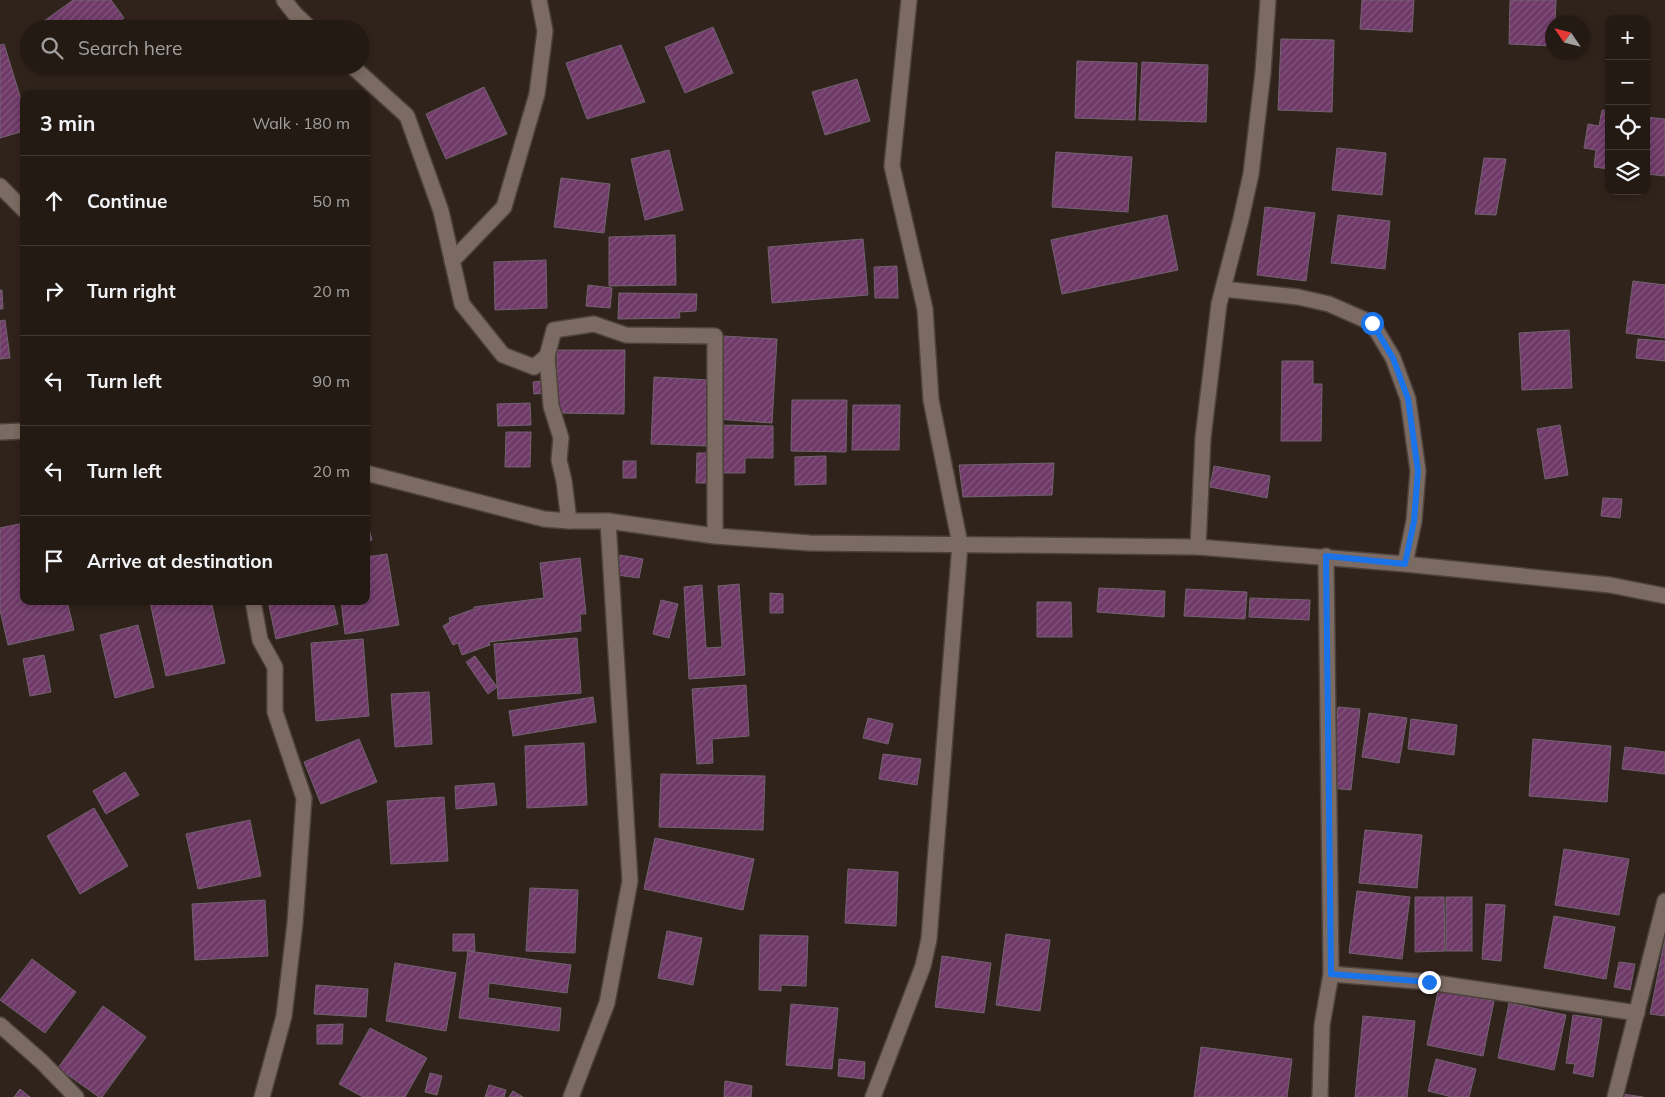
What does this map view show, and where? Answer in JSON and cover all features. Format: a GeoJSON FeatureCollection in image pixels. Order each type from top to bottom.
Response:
{"type":"FeatureCollection","features":[{"type":"Feature","properties":{"kind":"street"},"geometry":{"type":"LineString","coordinates":[[284,0],[301,20]]}},
{"type":"Feature","properties":{"kind":"street"},"geometry":{"type":"LineString","coordinates":[[452,261],[504,207],[537,94],[545,31],[540,0]]}},
{"type":"Feature","properties":{"kind":"street"},"geometry":{"type":"LineString","coordinates":[[873,1097],[923,966],[929,939],[960,544],[931,400],[925,309],[892,166],[909,0]]}},
{"type":"Feature","properties":{"kind":"street"},"geometry":{"type":"LineString","coordinates":[[1198,547],[1203,438],[1219,304],[1241,219],[1250,174],[1263,72],[1268,0]]}},
{"type":"Feature","properties":{"kind":"street"},"geometry":{"type":"LineString","coordinates":[[362,75],[407,116],[441,211],[462,304],[503,356],[534,367],[547,356]]}},
{"type":"Feature","properties":{"kind":"street"},"geometry":{"type":"LineString","coordinates":[[0,186],[20,206]]}},
{"type":"Feature","properties":{"kind":"street"},"geometry":{"type":"LineString","coordinates":[[1223,289],[1298,297],[1329,304],[1372,323],[1393,358],[1408,399],[1418,471],[1414,521],[1405,564]]}},
{"type":"Feature","properties":{"kind":"street"},"geometry":{"type":"LineString","coordinates":[[569,521],[564,481],[559,460],[561,438],[551,406],[547,356],[554,330],[594,324],[626,335],[715,336],[715,536]]}},
{"type":"Feature","properties":{"kind":"street"},"geometry":{"type":"LineString","coordinates":[[0,432],[20,430]]}},
{"type":"Feature","properties":{"kind":"street"},"geometry":{"type":"LineString","coordinates":[[370,474],[544,519],[608,521],[715,536],[810,543],[1198,547],[1326,556],[1610,585],[1665,596]]}},
{"type":"Feature","properties":{"kind":"street"},"geometry":{"type":"LineString","coordinates":[[570,1097],[607,1003],[630,881],[608,521]]}},
{"type":"Feature","properties":{"kind":"street"},"geometry":{"type":"LineString","coordinates":[[1320,1097],[1322,1025],[1331,974],[1326,556]]}},
{"type":"Feature","properties":{"kind":"street"},"geometry":{"type":"LineString","coordinates":[[254,605],[260,640],[275,667],[275,712],[304,798],[295,923],[284,1016],[262,1097]]}},
{"type":"Feature","properties":{"kind":"street"},"geometry":{"type":"LineString","coordinates":[[1615,1097],[1665,902]]}},
{"type":"Feature","properties":{"kind":"street"},"geometry":{"type":"LineString","coordinates":[[1331,974],[1429,982],[1637,1013]]}},
{"type":"Feature","properties":{"kind":"street"},"geometry":{"type":"LineString","coordinates":[[0,1025],[42,1062],[76,1097]]}},
{"type":"Feature","properties":{"kind":"building"},"geometry":{"type":"Polygon","coordinates":[[[73,0],[111,0],[124,18],[121,20],[46,20],[73,0]]]}},
{"type":"Feature","properties":{"kind":"building"},"geometry":{"type":"Polygon","coordinates":[[[1362,0],[1414,0],[1412,32],[1360,29],[1362,0]]]}},
{"type":"Feature","properties":{"kind":"building"},"geometry":{"type":"Polygon","coordinates":[[[1510,0],[1556,0],[1555,15],[1545,15],[1545,46],[1509,44],[1510,0]]]}},
{"type":"Feature","properties":{"kind":"building"},"geometry":{"type":"Polygon","coordinates":[[[713,27],[733,73],[685,93],[665,47],[713,27]]]}},
{"type":"Feature","properties":{"kind":"building"},"geometry":{"type":"Polygon","coordinates":[[[1281,39],[1334,40],[1332,112],[1278,110],[1281,39]]]}},
{"type":"Feature","properties":{"kind":"building"},"geometry":{"type":"Polygon","coordinates":[[[4,44],[20,96],[20,132],[0,138],[0,45],[4,44]]]}},
{"type":"Feature","properties":{"kind":"building"},"geometry":{"type":"Polygon","coordinates":[[[621,45],[645,102],[587,119],[566,63],[621,45]]]}},
{"type":"Feature","properties":{"kind":"building"},"geometry":{"type":"Polygon","coordinates":[[[1077,61],[1137,63],[1135,120],[1075,118],[1077,61]]]}},
{"type":"Feature","properties":{"kind":"building"},"geometry":{"type":"Polygon","coordinates":[[[1142,62],[1208,65],[1206,122],[1139,120],[1142,62]]]}},
{"type":"Feature","properties":{"kind":"building"},"geometry":{"type":"Polygon","coordinates":[[[857,79],[870,121],[825,135],[812,92],[857,79]]]}},
{"type":"Feature","properties":{"kind":"building"},"geometry":{"type":"Polygon","coordinates":[[[484,87],[507,134],[446,159],[426,114],[484,87]]]}},
{"type":"Feature","properties":{"kind":"building"},"geometry":{"type":"Polygon","coordinates":[[[1602,110],[1605,110],[1605,168],[1594,167],[1596,150],[1584,148],[1588,124],[1599,126],[1602,110]]]}},
{"type":"Feature","properties":{"kind":"building"},"geometry":{"type":"Polygon","coordinates":[[[1650,117],[1665,119],[1665,176],[1650,174],[1650,117]]]}},
{"type":"Feature","properties":{"kind":"building"},"geometry":{"type":"Polygon","coordinates":[[[1337,148],[1386,153],[1382,195],[1332,190],[1337,148]]]}},
{"type":"Feature","properties":{"kind":"building"},"geometry":{"type":"Polygon","coordinates":[[[669,150],[683,210],[645,220],[631,159],[669,150]]]}},
{"type":"Feature","properties":{"kind":"building"},"geometry":{"type":"Polygon","coordinates":[[[1056,152],[1132,157],[1128,212],[1052,207],[1056,152]]]}},
{"type":"Feature","properties":{"kind":"building"},"geometry":{"type":"Polygon","coordinates":[[[1484,158],[1506,159],[1496,215],[1475,214],[1484,158]]]}},
{"type":"Feature","properties":{"kind":"building"},"geometry":{"type":"Polygon","coordinates":[[[561,178],[610,184],[604,233],[554,227],[561,178]]]}},
{"type":"Feature","properties":{"kind":"building"},"geometry":{"type":"Polygon","coordinates":[[[1265,207],[1315,213],[1306,281],[1257,275],[1265,207]]]}},
{"type":"Feature","properties":{"kind":"building"},"geometry":{"type":"Polygon","coordinates":[[[1167,215],[1178,270],[1062,294],[1051,240],[1167,215]]]}},
{"type":"Feature","properties":{"kind":"building"},"geometry":{"type":"Polygon","coordinates":[[[1338,215],[1390,221],[1385,269],[1331,263],[1338,215]]]}},
{"type":"Feature","properties":{"kind":"building"},"geometry":{"type":"Polygon","coordinates":[[[675,235],[676,285],[609,286],[609,237],[675,235]]]}},
{"type":"Feature","properties":{"kind":"building"},"geometry":{"type":"Polygon","coordinates":[[[863,239],[868,295],[772,303],[768,247],[863,239]]]}},
{"type":"Feature","properties":{"kind":"building"},"geometry":{"type":"Polygon","coordinates":[[[546,260],[547,308],[495,310],[494,262],[546,260]]]}},
{"type":"Feature","properties":{"kind":"building"},"geometry":{"type":"Polygon","coordinates":[[[897,266],[898,298],[875,298],[874,267],[897,266]]]}},
{"type":"Feature","properties":{"kind":"building"},"geometry":{"type":"Polygon","coordinates":[[[1633,281],[1665,285],[1665,338],[1626,333],[1633,281]]]}},
{"type":"Feature","properties":{"kind":"building"},"geometry":{"type":"Polygon","coordinates":[[[588,285],[612,288],[610,308],[586,306],[588,285]]]}},
{"type":"Feature","properties":{"kind":"building"},"geometry":{"type":"Polygon","coordinates":[[[0,290],[2,290],[3,309],[0,309],[0,290]]]}},
{"type":"Feature","properties":{"kind":"building"},"geometry":{"type":"Polygon","coordinates":[[[619,293],[697,294],[696,311],[679,312],[680,318],[618,319],[619,293]]]}},
{"type":"Feature","properties":{"kind":"building"},"geometry":{"type":"Polygon","coordinates":[[[5,320],[10,358],[0,359],[0,321],[5,320]]]}},
{"type":"Feature","properties":{"kind":"building"},"geometry":{"type":"Polygon","coordinates":[[[1569,330],[1572,388],[1522,390],[1519,333],[1569,330]]]}},
{"type":"Feature","properties":{"kind":"building"},"geometry":{"type":"Polygon","coordinates":[[[723,336],[777,339],[772,423],[717,419],[723,336]]]}},
{"type":"Feature","properties":{"kind":"building"},"geometry":{"type":"Polygon","coordinates":[[[1638,339],[1665,341],[1665,361],[1636,358],[1638,339]]]}},
{"type":"Feature","properties":{"kind":"building"},"geometry":{"type":"Polygon","coordinates":[[[557,350],[625,350],[624,414],[557,413],[557,350]]]}},
{"type":"Feature","properties":{"kind":"building"},"geometry":{"type":"Polygon","coordinates":[[[1282,361],[1313,361],[1313,384],[1322,384],[1321,441],[1281,441],[1282,361]]]}},
{"type":"Feature","properties":{"kind":"building"},"geometry":{"type":"Polygon","coordinates":[[[654,377],[709,380],[707,446],[651,444],[654,377]]]}},
{"type":"Feature","properties":{"kind":"building"},"geometry":{"type":"Polygon","coordinates":[[[542,381],[544,393],[534,394],[533,382],[542,381]]]}},
{"type":"Feature","properties":{"kind":"building"},"geometry":{"type":"Polygon","coordinates":[[[792,400],[847,400],[846,452],[791,451],[792,400]]]}},
{"type":"Feature","properties":{"kind":"building"},"geometry":{"type":"Polygon","coordinates":[[[530,403],[531,425],[498,426],[497,404],[530,403]]]}},
{"type":"Feature","properties":{"kind":"building"},"geometry":{"type":"Polygon","coordinates":[[[853,405],[900,405],[899,450],[852,450],[853,405]]]}},
{"type":"Feature","properties":{"kind":"building"},"geometry":{"type":"Polygon","coordinates":[[[717,425],[773,426],[773,458],[745,458],[745,473],[716,473],[717,425]]]}},
{"type":"Feature","properties":{"kind":"building"},"geometry":{"type":"Polygon","coordinates":[[[1560,425],[1568,475],[1545,479],[1537,429],[1560,425]]]}},
{"type":"Feature","properties":{"kind":"building"},"geometry":{"type":"Polygon","coordinates":[[[506,432],[531,432],[530,467],[505,467],[506,432]]]}},
{"type":"Feature","properties":{"kind":"building"},"geometry":{"type":"Polygon","coordinates":[[[697,453],[711,453],[711,483],[696,483],[697,453]]]}},
{"type":"Feature","properties":{"kind":"building"},"geometry":{"type":"Polygon","coordinates":[[[826,456],[826,484],[795,485],[795,457],[826,456]]]}},
{"type":"Feature","properties":{"kind":"building"},"geometry":{"type":"Polygon","coordinates":[[[623,461],[636,461],[636,478],[623,478],[623,461]]]}},
{"type":"Feature","properties":{"kind":"building"},"geometry":{"type":"Polygon","coordinates":[[[1054,463],[1052,495],[963,497],[959,465],[1054,463]]]}},
{"type":"Feature","properties":{"kind":"building"},"geometry":{"type":"Polygon","coordinates":[[[1214,466],[1270,476],[1267,498],[1210,487],[1214,466]]]}},
{"type":"Feature","properties":{"kind":"building"},"geometry":{"type":"Polygon","coordinates":[[[1603,498],[1622,499],[1620,518],[1601,516],[1603,498]]]}},
{"type":"Feature","properties":{"kind":"building"},"geometry":{"type":"Polygon","coordinates":[[[20,524],[20,605],[68,605],[74,630],[8,645],[0,610],[0,528],[20,524]]]}},
{"type":"Feature","properties":{"kind":"building"},"geometry":{"type":"Polygon","coordinates":[[[387,554],[399,625],[345,634],[341,605],[370,605],[370,556],[387,554]]]}},
{"type":"Feature","properties":{"kind":"building"},"geometry":{"type":"Polygon","coordinates":[[[620,555],[643,559],[639,578],[617,575],[620,555]]]}},
{"type":"Feature","properties":{"kind":"building"},"geometry":{"type":"Polygon","coordinates":[[[580,558],[586,614],[580,614],[581,631],[489,642],[490,645],[462,655],[458,643],[453,645],[443,626],[450,622],[449,618],[474,609],[474,607],[544,598],[540,563],[580,558]]]}},
{"type":"Feature","properties":{"kind":"building"},"geometry":{"type":"Polygon","coordinates":[[[739,584],[745,675],[689,679],[684,587],[702,585],[706,648],[722,647],[718,586],[739,584]]]}},
{"type":"Feature","properties":{"kind":"building"},"geometry":{"type":"Polygon","coordinates":[[[1099,588],[1165,591],[1164,617],[1097,612],[1099,588]]]}},
{"type":"Feature","properties":{"kind":"building"},"geometry":{"type":"Polygon","coordinates":[[[1186,589],[1247,592],[1245,619],[1184,616],[1186,589]]]}},
{"type":"Feature","properties":{"kind":"building"},"geometry":{"type":"Polygon","coordinates":[[[770,593],[783,594],[783,613],[770,613],[770,593]]]}},
{"type":"Feature","properties":{"kind":"building"},"geometry":{"type":"Polygon","coordinates":[[[1250,598],[1310,600],[1309,620],[1249,617],[1250,598]]]}},
{"type":"Feature","properties":{"kind":"building"},"geometry":{"type":"Polygon","coordinates":[[[661,600],[678,604],[669,638],[653,634],[661,600]]]}},
{"type":"Feature","properties":{"kind":"building"},"geometry":{"type":"Polygon","coordinates":[[[1037,602],[1071,602],[1072,637],[1037,637],[1037,602]]]}},
{"type":"Feature","properties":{"kind":"building"},"geometry":{"type":"Polygon","coordinates":[[[151,605],[212,605],[225,663],[166,676],[151,605]]]}},
{"type":"Feature","properties":{"kind":"building"},"geometry":{"type":"Polygon","coordinates":[[[269,605],[334,605],[338,624],[276,639],[269,605]]]}},
{"type":"Feature","properties":{"kind":"building"},"geometry":{"type":"Polygon","coordinates":[[[138,625],[154,687],[115,698],[100,635],[138,625]]]}},
{"type":"Feature","properties":{"kind":"building"},"geometry":{"type":"Polygon","coordinates":[[[577,638],[581,693],[498,699],[494,644],[577,638]]]}},
{"type":"Feature","properties":{"kind":"building"},"geometry":{"type":"Polygon","coordinates":[[[363,639],[369,716],[316,721],[311,643],[363,639]]]}},
{"type":"Feature","properties":{"kind":"building"},"geometry":{"type":"Polygon","coordinates":[[[44,655],[51,692],[30,696],[23,659],[44,655]]]}},
{"type":"Feature","properties":{"kind":"building"},"geometry":{"type":"Polygon","coordinates":[[[475,656],[497,687],[488,694],[466,662],[475,656]]]}},
{"type":"Feature","properties":{"kind":"building"},"geometry":{"type":"Polygon","coordinates":[[[746,685],[749,736],[712,739],[713,763],[697,764],[692,689],[746,685]]]}},
{"type":"Feature","properties":{"kind":"building"},"geometry":{"type":"Polygon","coordinates":[[[429,692],[432,744],[395,747],[391,694],[429,692]]]}},
{"type":"Feature","properties":{"kind":"building"},"geometry":{"type":"Polygon","coordinates":[[[593,697],[596,722],[513,736],[509,711],[593,697]]]}},
{"type":"Feature","properties":{"kind":"building"},"geometry":{"type":"Polygon","coordinates":[[[1338,707],[1360,709],[1351,790],[1330,788],[1338,707]]]}},
{"type":"Feature","properties":{"kind":"building"},"geometry":{"type":"Polygon","coordinates":[[[1369,713],[1407,718],[1399,763],[1362,757],[1369,713]]]}},
{"type":"Feature","properties":{"kind":"building"},"geometry":{"type":"Polygon","coordinates":[[[868,718],[893,724],[888,744],[863,738],[868,718]]]}},
{"type":"Feature","properties":{"kind":"building"},"geometry":{"type":"Polygon","coordinates":[[[1411,719],[1457,725],[1454,755],[1408,749],[1411,719]]]}},
{"type":"Feature","properties":{"kind":"building"},"geometry":{"type":"Polygon","coordinates":[[[359,739],[377,782],[321,804],[304,762],[359,739]]]}},
{"type":"Feature","properties":{"kind":"building"},"geometry":{"type":"Polygon","coordinates":[[[1533,739],[1611,746],[1607,802],[1529,796],[1533,739]]]}},
{"type":"Feature","properties":{"kind":"building"},"geometry":{"type":"Polygon","coordinates":[[[584,743],[587,805],[527,808],[525,746],[584,743]]]}},
{"type":"Feature","properties":{"kind":"building"},"geometry":{"type":"Polygon","coordinates":[[[1625,747],[1665,752],[1665,774],[1622,769],[1625,747]]]}},
{"type":"Feature","properties":{"kind":"building"},"geometry":{"type":"Polygon","coordinates":[[[883,754],[921,759],[917,785],[879,779],[883,754]]]}},
{"type":"Feature","properties":{"kind":"building"},"geometry":{"type":"Polygon","coordinates":[[[125,772],[139,795],[106,814],[93,791],[125,772]]]}},
{"type":"Feature","properties":{"kind":"building"},"geometry":{"type":"Polygon","coordinates":[[[661,774],[765,776],[763,830],[659,827],[661,774]]]}},
{"type":"Feature","properties":{"kind":"building"},"geometry":{"type":"Polygon","coordinates":[[[494,783],[497,805],[456,809],[455,786],[494,783]]]}},
{"type":"Feature","properties":{"kind":"building"},"geometry":{"type":"Polygon","coordinates":[[[444,797],[448,861],[391,864],[387,801],[444,797]]]}},
{"type":"Feature","properties":{"kind":"building"},"geometry":{"type":"Polygon","coordinates":[[[94,808],[128,866],[80,894],[47,836],[94,808]]]}},
{"type":"Feature","properties":{"kind":"building"},"geometry":{"type":"Polygon","coordinates":[[[250,820],[261,876],[198,889],[186,834],[250,820]]]}},
{"type":"Feature","properties":{"kind":"building"},"geometry":{"type":"Polygon","coordinates":[[[1365,830],[1422,835],[1417,888],[1359,883],[1365,830]]]}},
{"type":"Feature","properties":{"kind":"building"},"geometry":{"type":"Polygon","coordinates":[[[655,838],[754,859],[743,910],[644,889],[655,838]]]}},
{"type":"Feature","properties":{"kind":"building"},"geometry":{"type":"Polygon","coordinates":[[[1564,849],[1629,859],[1619,915],[1555,905],[1564,849]]]}},
{"type":"Feature","properties":{"kind":"building"},"geometry":{"type":"Polygon","coordinates":[[[848,869],[898,872],[896,926],[845,923],[848,869]]]}},
{"type":"Feature","properties":{"kind":"building"},"geometry":{"type":"Polygon","coordinates":[[[530,888],[578,890],[575,953],[526,951],[530,888]]]}},
{"type":"Feature","properties":{"kind":"building"},"geometry":{"type":"Polygon","coordinates":[[[1357,891],[1410,897],[1402,959],[1349,953],[1357,891]]]}},
{"type":"Feature","properties":{"kind":"building"},"geometry":{"type":"Polygon","coordinates":[[[1415,897],[1444,897],[1445,951],[1415,952],[1415,897]]]}},
{"type":"Feature","properties":{"kind":"building"},"geometry":{"type":"Polygon","coordinates":[[[1446,897],[1472,897],[1472,951],[1446,951],[1446,897]]]}},
{"type":"Feature","properties":{"kind":"building"},"geometry":{"type":"Polygon","coordinates":[[[265,900],[268,956],[195,960],[192,904],[265,900]]]}},
{"type":"Feature","properties":{"kind":"building"},"geometry":{"type":"Polygon","coordinates":[[[1486,904],[1505,905],[1501,961],[1482,959],[1486,904]]]}},
{"type":"Feature","properties":{"kind":"building"},"geometry":{"type":"Polygon","coordinates":[[[1554,916],[1615,927],[1606,979],[1544,968],[1554,916]]]}},
{"type":"Feature","properties":{"kind":"building"},"geometry":{"type":"Polygon","coordinates":[[[667,931],[702,938],[693,985],[658,978],[667,931]]]}},
{"type":"Feature","properties":{"kind":"building"},"geometry":{"type":"Polygon","coordinates":[[[453,934],[474,934],[475,951],[453,951],[453,934]]]}},
{"type":"Feature","properties":{"kind":"building"},"geometry":{"type":"Polygon","coordinates":[[[1006,934],[1050,940],[1040,1011],[996,1005],[1006,934]]]}},
{"type":"Feature","properties":{"kind":"building"},"geometry":{"type":"Polygon","coordinates":[[[760,935],[808,936],[806,986],[781,985],[781,991],[759,990],[760,935]]]}},
{"type":"Feature","properties":{"kind":"building"},"geometry":{"type":"Polygon","coordinates":[[[1665,938],[1665,1016],[1650,1014],[1665,938]]]}},
{"type":"Feature","properties":{"kind":"building"},"geometry":{"type":"Polygon","coordinates":[[[468,951],[571,965],[567,993],[489,983],[488,998],[561,1008],[559,1031],[459,1018],[468,951]]]}},
{"type":"Feature","properties":{"kind":"building"},"geometry":{"type":"Polygon","coordinates":[[[942,956],[991,963],[984,1013],[935,1007],[942,956]]]}},
{"type":"Feature","properties":{"kind":"building"},"geometry":{"type":"Polygon","coordinates":[[[32,959],[76,992],[45,1033],[0,1000],[32,959]]]}},
{"type":"Feature","properties":{"kind":"building"},"geometry":{"type":"Polygon","coordinates":[[[1619,962],[1635,964],[1630,990],[1614,987],[1619,962]]]}},
{"type":"Feature","properties":{"kind":"building"},"geometry":{"type":"Polygon","coordinates":[[[395,963],[456,973],[446,1031],[386,1021],[395,963]]]}},
{"type":"Feature","properties":{"kind":"building"},"geometry":{"type":"Polygon","coordinates":[[[316,985],[368,989],[366,1017],[314,1014],[316,985]]]}},
{"type":"Feature","properties":{"kind":"building"},"geometry":{"type":"Polygon","coordinates":[[[1438,991],[1494,1001],[1483,1056],[1427,1045],[1438,991]]]}},
{"type":"Feature","properties":{"kind":"building"},"geometry":{"type":"Polygon","coordinates":[[[1509,1003],[1566,1015],[1554,1070],[1498,1058],[1509,1003]]]}},
{"type":"Feature","properties":{"kind":"building"},"geometry":{"type":"Polygon","coordinates":[[[791,1004],[838,1008],[832,1069],[786,1065],[791,1004]]]}},
{"type":"Feature","properties":{"kind":"building"},"geometry":{"type":"Polygon","coordinates":[[[103,1006],[146,1037],[102,1097],[99,1097],[58,1068],[103,1006]]]}},
{"type":"Feature","properties":{"kind":"building"},"geometry":{"type":"Polygon","coordinates":[[[1573,1015],[1602,1019],[1593,1077],[1573,1073],[1575,1064],[1566,1063],[1573,1015]]]}},
{"type":"Feature","properties":{"kind":"building"},"geometry":{"type":"Polygon","coordinates":[[[1363,1016],[1415,1021],[1407,1097],[1355,1097],[1363,1016]]]}},
{"type":"Feature","properties":{"kind":"building"},"geometry":{"type":"Polygon","coordinates":[[[343,1024],[342,1044],[317,1044],[317,1025],[343,1024]]]}},
{"type":"Feature","properties":{"kind":"building"},"geometry":{"type":"Polygon","coordinates":[[[370,1028],[427,1058],[405,1097],[363,1097],[339,1084],[370,1028]]]}},
{"type":"Feature","properties":{"kind":"building"},"geometry":{"type":"Polygon","coordinates":[[[1201,1047],[1292,1059],[1287,1097],[1194,1097],[1201,1047]]]}},
{"type":"Feature","properties":{"kind":"building"},"geometry":{"type":"Polygon","coordinates":[[[839,1059],[865,1062],[864,1079],[838,1076],[839,1059]]]}},
{"type":"Feature","properties":{"kind":"building"},"geometry":{"type":"Polygon","coordinates":[[[1436,1059],[1476,1069],[1469,1097],[1452,1097],[1428,1091],[1436,1059]]]}},
{"type":"Feature","properties":{"kind":"building"},"geometry":{"type":"Polygon","coordinates":[[[430,1073],[442,1076],[437,1095],[425,1092],[430,1073]]]}},
{"type":"Feature","properties":{"kind":"building"},"geometry":{"type":"Polygon","coordinates":[[[725,1081],[752,1086],[751,1097],[724,1097],[725,1081]]]}},
{"type":"Feature","properties":{"kind":"building"},"geometry":{"type":"Polygon","coordinates":[[[489,1085],[506,1090],[504,1097],[485,1097],[489,1085]]]}},
{"type":"Feature","properties":{"kind":"building"},"geometry":{"type":"Polygon","coordinates":[[[20,1089],[30,1097],[14,1097],[20,1089]]]}},
{"type":"Feature","properties":{"kind":"building"},"geometry":{"type":"Polygon","coordinates":[[[513,1091],[523,1097],[509,1097],[513,1091]]]}},
{"type":"Feature","properties":{"kind":"building"},"geometry":{"type":"Polygon","coordinates":[[[1623,1094],[1643,1097],[1622,1097],[1623,1094]]]}},
{"type":"Feature","properties":{"kind":"route"},"geometry":{"type":"LineString","coordinates":[[1372,323],[1393,358],[1408,399],[1418,471],[1414,521],[1405,564],[1326,556],[1331,974],[1429,982]]}}]}
